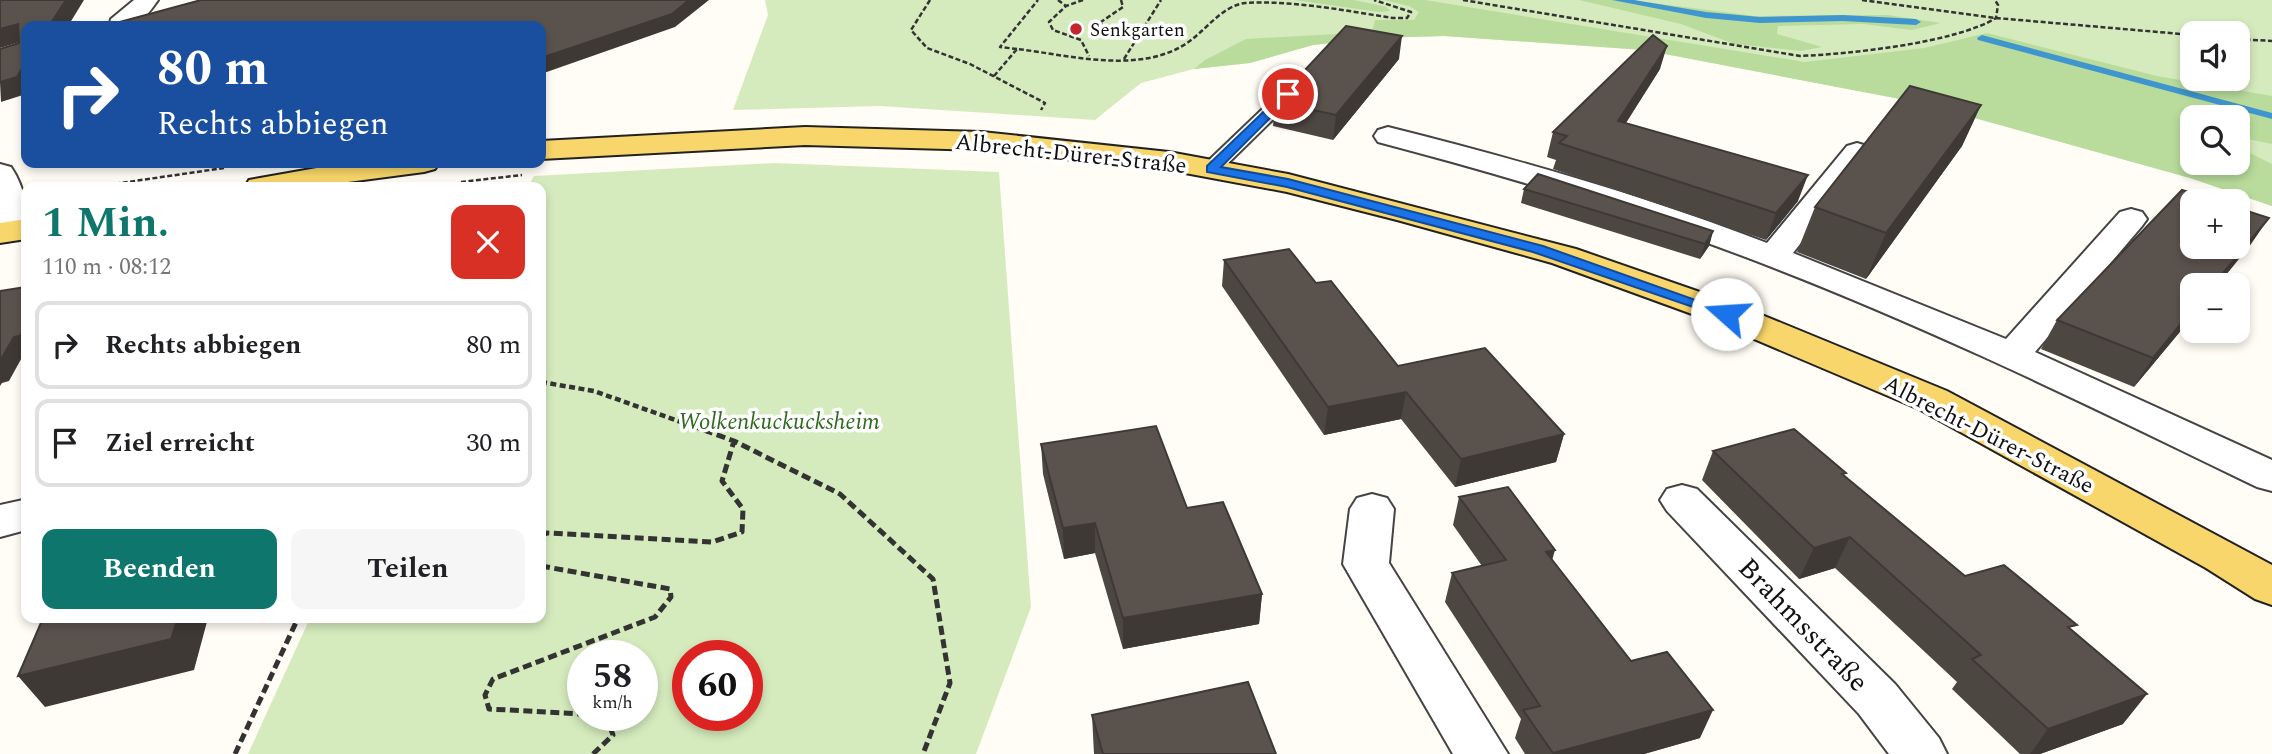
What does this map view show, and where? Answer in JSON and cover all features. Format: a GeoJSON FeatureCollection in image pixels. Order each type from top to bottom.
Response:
{"type":"FeatureCollection","features":[{"type":"Feature","properties":{"kind":"main road","name":"Albrecht-Dürer-Straße"},"geometry":{"type":"LineString","coordinates":[[546,161],[805,136],[909,138],[1067,148],[1288,183],[1525,246],[1727,314],[1933,400],[2222,556],[2272,587]]}},
{"type":"Feature","properties":{"kind":"main road"},"geometry":{"type":"LineString","coordinates":[[288,182],[375,168]]}},
{"type":"Feature","properties":{"kind":"street"},"geometry":{"type":"LineString","coordinates":[[121,21],[139,10],[153,8]]}},
{"type":"Feature","properties":{"kind":"street"},"geometry":{"type":"LineString","coordinates":[[1388,136],[1494,161],[1632,203],[1775,254],[2013,354],[2272,477]]}},
{"type":"Feature","properties":{"kind":"street"},"geometry":{"type":"LineString","coordinates":[[1775,254],[1857,152]]}},
{"type":"Feature","properties":{"kind":"street"},"geometry":{"type":"LineString","coordinates":[[0,173],[10,198],[11,232]]}},
{"type":"Feature","properties":{"kind":"street"},"geometry":{"type":"LineString","coordinates":[[2013,354],[2131,219]]}},
{"type":"Feature","properties":{"kind":"street","name":"Brahmsstraße"},"geometry":{"type":"LineString","coordinates":[[1682,500],[1877,699],[1920,754]]}},
{"type":"Feature","properties":{"kind":"street"},"geometry":{"type":"LineString","coordinates":[[1372,509],[1366,564],[1481,754]]}},
{"type":"Feature","properties":{"kind":"lane"},"geometry":{"type":"LineString","coordinates":[[1212,169],[1306,77]]}},
{"type":"Feature","properties":{"kind":"path"},"geometry":{"type":"LineString","coordinates":[[930,0],[911,30],[916,39],[927,48],[994,76],[1045,103],[1036,120]]}},
{"type":"Feature","properties":{"kind":"path"},"geometry":{"type":"LineString","coordinates":[[1038,0],[1000,47],[1124,60],[1152,58],[1176,50],[1229,10],[1243,4],[1283,2],[1393,18],[1407,18],[1411,12],[1374,0]]}},
{"type":"Feature","properties":{"kind":"path"},"geometry":{"type":"LineString","coordinates":[[1058,0],[1066,6]]}},
{"type":"Feature","properties":{"kind":"path"},"geometry":{"type":"LineString","coordinates":[[1084,0],[1066,6],[1049,22],[1053,30],[1074,34],[1086,43],[1089,56]]}},
{"type":"Feature","properties":{"kind":"path"},"geometry":{"type":"LineString","coordinates":[[1121,0],[1123,7],[1116,14],[1103,18],[1098,24],[1141,32]]}},
{"type":"Feature","properties":{"kind":"path"},"geometry":{"type":"LineString","coordinates":[[1124,60],[1161,0]]}},
{"type":"Feature","properties":{"kind":"path"},"geometry":{"type":"LineString","coordinates":[[1229,10],[1231,0]]}},
{"type":"Feature","properties":{"kind":"path"},"geometry":{"type":"LineString","coordinates":[[1463,0],[1800,56],[1829,55],[1949,36],[1981,27],[1996,18]]}},
{"type":"Feature","properties":{"kind":"path"},"geometry":{"type":"LineString","coordinates":[[1862,0],[1996,18],[2180,34]]}},
{"type":"Feature","properties":{"kind":"path"},"geometry":{"type":"LineString","coordinates":[[1995,0],[1998,5],[1996,18]]}},
{"type":"Feature","properties":{"kind":"path"},"geometry":{"type":"LineString","coordinates":[[2250,39],[2272,41]]}},
{"type":"Feature","properties":{"kind":"path"},"geometry":{"type":"LineString","coordinates":[[994,76],[1017,49]]}},
{"type":"Feature","properties":{"kind":"path"},"geometry":{"type":"LineString","coordinates":[[126,182],[220,168]]}},
{"type":"Feature","properties":{"kind":"path"},"geometry":{"type":"LineString","coordinates":[[460,182],[511,168]]}},
{"type":"Feature","properties":{"kind":"path"},"geometry":{"type":"LineString","coordinates":[[546,383],[594,391],[734,442],[839,494],[933,579],[950,682],[923,754]]}},
{"type":"Feature","properties":{"kind":"path"},"geometry":{"type":"LineString","coordinates":[[546,534],[712,542],[742,532],[743,509],[722,481],[734,442]]}},
{"type":"Feature","properties":{"kind":"path"},"geometry":{"type":"LineString","coordinates":[[546,567],[670,589],[671,597],[655,617],[594,640]]}},
{"type":"Feature","properties":{"kind":"path"},"geometry":{"type":"LineString","coordinates":[[236,754],[296,623]]}},
{"type":"Feature","properties":{"kind":"path"},"geometry":{"type":"LineString","coordinates":[[567,650],[493,678],[485,695],[489,709],[567,713]]}},
{"type":"Feature","properties":{"kind":"path"},"geometry":{"type":"LineString","coordinates":[[593,754],[614,735],[612,731]]}},
{"type":"Feature","properties":{"kind":"green space"},"geometry":{"type":"Polygon","coordinates":[[[765,0],[2272,0],[2272,206],[2250,198],[2250,189],[2222,189],[1921,103],[1644,50],[1444,36],[1376,38],[1313,45],[1250,63],[1194,69],[1141,83],[1095,120],[880,106],[733,110],[768,15],[765,0]]]}},
{"type":"Feature","properties":{"kind":"green space"},"geometry":{"type":"Polygon","coordinates":[[[1294,0],[1354,0],[1387,7],[1390,11],[1379,12],[1294,0]]]}},
{"type":"Feature","properties":{"kind":"green space"},"geometry":{"type":"Polygon","coordinates":[[[1384,0],[1425,0],[1805,62],[1924,48],[1987,33],[2180,80],[2180,91],[2243,91],[2272,96],[2272,144],[2250,139],[2250,105],[2180,105],[2180,175],[2250,175],[2250,153],[2272,164],[2272,206],[2250,198],[2250,189],[2222,189],[1921,103],[1644,50],[1444,36],[1376,38],[1313,45],[1250,63],[1194,69],[1205,60],[1246,39],[1372,32],[1375,20],[1414,20],[1419,12],[1409,6],[1384,0]]]}},
{"type":"Feature","properties":{"kind":"green space"},"geometry":{"type":"Polygon","coordinates":[[[1579,0],[1630,0],[1755,16],[1888,15],[1941,23],[1912,30],[1863,24],[1778,26],[1777,34],[1822,47],[1801,51],[1734,44],[1681,24],[1579,0]]]}},
{"type":"Feature","properties":{"kind":"green space","name":"Wolkenkuckucksheim"},"geometry":{"type":"Polygon","coordinates":[[[775,163],[999,172],[1031,607],[976,754],[248,754],[308,623],[546,623],[546,182],[531,182],[534,176],[775,163]]]}},
{"type":"Feature","properties":{"kind":"building"},"geometry":{"type":"Polygon","coordinates":[[[0,0],[66,0],[52,21],[21,21],[21,70],[17,77],[0,82],[0,49],[19,43],[18,24],[0,29],[0,0]]]}},
{"type":"Feature","properties":{"kind":"building"},"geometry":{"type":"Polygon","coordinates":[[[201,0],[689,0],[672,14],[546,56],[546,21],[123,21],[201,0]]]}},
{"type":"Feature","properties":{"kind":"building"},"geometry":{"type":"Polygon","coordinates":[[[1346,26],[1402,36],[1336,115],[1275,102],[1346,26]]]}},
{"type":"Feature","properties":{"kind":"building"},"geometry":{"type":"Polygon","coordinates":[[[1653,35],[1667,46],[1618,121],[1808,175],[1776,213],[1559,143],[1567,136],[1553,132],[1653,35]]]}},
{"type":"Feature","properties":{"kind":"building"},"geometry":{"type":"Polygon","coordinates":[[[1910,86],[1981,105],[1886,233],[1815,207],[1910,86]]]}},
{"type":"Feature","properties":{"kind":"building"},"geometry":{"type":"Polygon","coordinates":[[[1538,174],[1713,231],[1705,244],[1524,189],[1538,174]]]}},
{"type":"Feature","properties":{"kind":"building"},"geometry":{"type":"Polygon","coordinates":[[[2180,192],[2180,259],[2235,259],[2223,273],[2180,273],[2180,325],[2153,358],[2057,320],[2180,192]]]}},
{"type":"Feature","properties":{"kind":"building"},"geometry":{"type":"Polygon","coordinates":[[[2250,212],[2269,218],[2250,241],[2250,212]]]}},
{"type":"Feature","properties":{"kind":"building"},"geometry":{"type":"Polygon","coordinates":[[[1289,249],[1316,283],[1331,281],[1398,366],[1485,348],[1564,434],[1461,459],[1406,392],[1328,407],[1224,260],[1289,249]]]}},
{"type":"Feature","properties":{"kind":"building"},"geometry":{"type":"Polygon","coordinates":[[[21,288],[21,334],[14,337],[0,361],[0,291],[21,288]]]}},
{"type":"Feature","properties":{"kind":"building"},"geometry":{"type":"Polygon","coordinates":[[[1156,426],[1187,508],[1223,502],[1262,594],[1123,618],[1095,523],[1063,528],[1041,444],[1156,426]]]}},
{"type":"Feature","properties":{"kind":"building"},"geometry":{"type":"Polygon","coordinates":[[[1794,429],[1846,473],[1842,474],[1965,576],[2004,565],[2077,625],[2068,627],[2147,694],[2048,729],[1972,659],[1981,655],[1850,537],[1814,548],[1713,451],[1794,429]]]}},
{"type":"Feature","properties":{"kind":"building"},"geometry":{"type":"Polygon","coordinates":[[[1508,487],[1555,550],[1546,552],[1631,661],[1667,652],[1713,710],[1553,753],[1523,710],[1540,706],[1452,573],[1506,560],[1459,497],[1508,487]]]}},
{"type":"Feature","properties":{"kind":"building"},"geometry":{"type":"Polygon","coordinates":[[[41,623],[176,623],[171,639],[18,676],[41,623]]]}},
{"type":"Feature","properties":{"kind":"building"},"geometry":{"type":"Polygon","coordinates":[[[1248,682],[1276,754],[1103,754],[1092,715],[1248,682]]]}},
{"type":"Feature","properties":{"kind":"waterway"},"geometry":{"type":"LineString","coordinates":[[1617,0],[1706,15],[1760,20],[1843,18],[1916,22]]}},
{"type":"Feature","properties":{"kind":"waterway"},"geometry":{"type":"LineString","coordinates":[[1982,38],[2272,116]]}},
{"type":"Feature","properties":{"kind":"place","name":"Senkgarten"},"geometry":{"type":"Point","coordinates":[1076,29]}},
{"type":"Feature","properties":{"kind":"route"},"geometry":{"type":"LineString","coordinates":[[1288,94],[1212,169],[1288,183],[1538,249],[1727,314]]}}]}
